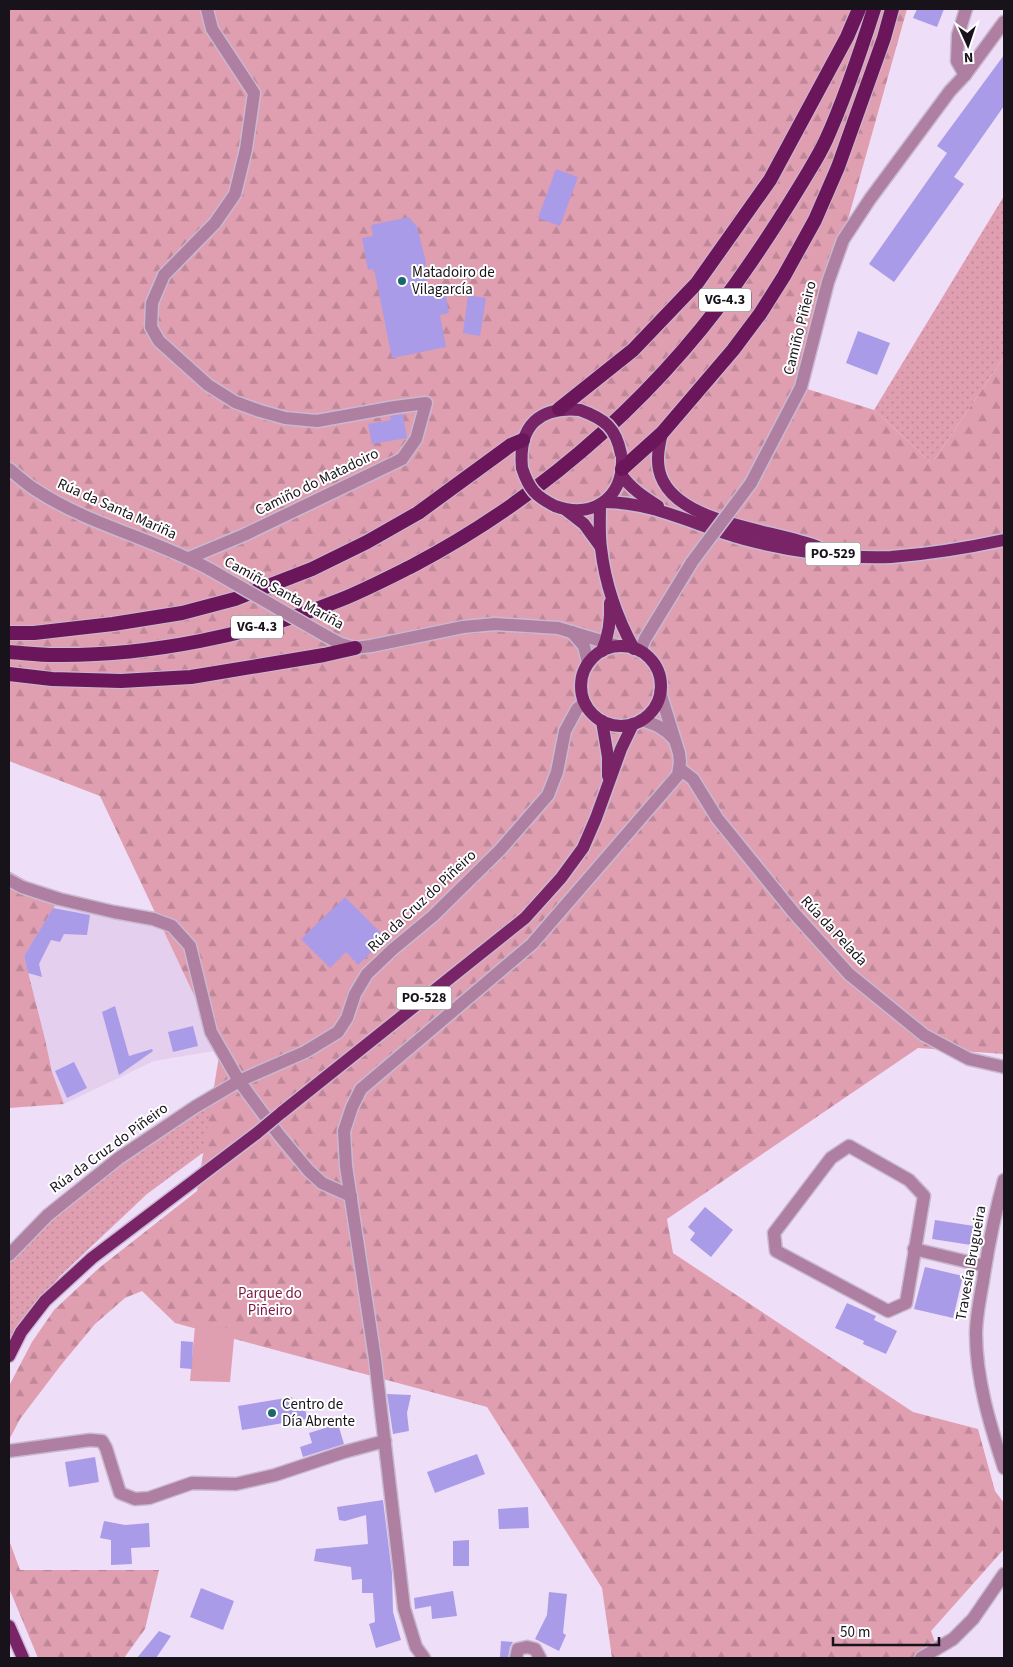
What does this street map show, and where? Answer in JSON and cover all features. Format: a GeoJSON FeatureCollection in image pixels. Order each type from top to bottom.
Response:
{"type":"FeatureCollection","features":[{"type":"Feature","properties":{"kind":"highway"},"geometry":{"type":"LineString","coordinates":[[559,409],[633,350],[697,283],[770,180],[847,37],[860,9]]}},
{"type":"Feature","properties":{"kind":"highway","name":"VG-4.3"},"geometry":{"type":"LineString","coordinates":[[9,652],[56,655],[133,651],[221,636],[262,626],[341,600],[389,578],[454,542],[522,498],[591,443],[637,400],[684,350],[728,296],[787,208],[825,142],[860,53],[874,9]]}},
{"type":"Feature","properties":{"kind":"highway"},"geometry":{"type":"LineString","coordinates":[[621,471],[662,433],[733,350],[760,314],[784,276],[814,220],[838,167],[884,38],[892,9]]}},
{"type":"Feature","properties":{"kind":"highway"},"geometry":{"type":"LineString","coordinates":[[9,633],[34,633],[113,624],[182,612],[236,598],[312,569],[367,542],[418,513],[511,445],[523,440]]}},
{"type":"Feature","properties":{"kind":"highway"},"geometry":{"type":"LineString","coordinates":[[9,674],[52,679],[121,681],[191,677],[355,648]]}},
{"type":"Feature","properties":{"kind":"main road"},"geometry":{"type":"LineString","coordinates":[[560,508],[577,511],[602,503],[615,488],[621,471],[619,443],[610,427],[598,416],[580,410],[559,409],[536,420],[528,429],[523,440],[521,453],[522,468],[527,483],[534,492],[584,524],[601,548]]}},
{"type":"Feature","properties":{"kind":"main road"},"geometry":{"type":"LineString","coordinates":[[662,433],[658,447],[658,465],[662,481],[678,499],[700,513],[763,532],[804,541],[836,555]]}},
{"type":"Feature","properties":{"kind":"main road","name":"PO-529"},"geometry":{"type":"LineString","coordinates":[[621,471],[627,484],[667,512]]}},
{"type":"Feature","properties":{"kind":"main road"},"geometry":{"type":"LineString","coordinates":[[602,503],[601,548],[610,590],[622,628],[637,650],[652,661],[659,676],[660,692],[652,711],[637,722],[617,726],[602,721],[589,710],[584,703],[582,695],[582,678],[588,662],[608,646],[610,590]]}},
{"type":"Feature","properties":{"kind":"main road","name":"PO-529"},"geometry":{"type":"LineString","coordinates":[[602,503],[631,503],[667,512],[712,529],[762,544],[836,555],[890,557],[953,550],[1004,540]]}},
{"type":"Feature","properties":{"kind":"main road"},"geometry":{"type":"LineString","coordinates":[[608,646],[637,650]]}},
{"type":"Feature","properties":{"kind":"main road","name":"PO-528"},"geometry":{"type":"LineString","coordinates":[[602,721],[608,757],[608,776],[603,798]]}},
{"type":"Feature","properties":{"kind":"main road","name":"PO-528"},"geometry":{"type":"LineString","coordinates":[[9,1356],[22,1332],[45,1301],[92,1258],[257,1132],[525,918],[561,878],[583,848],[621,750],[637,722]]}},
{"type":"Feature","properties":{"kind":"main road"},"geometry":{"type":"LineString","coordinates":[[9,1626],[23,1658]]}},
{"type":"Feature","properties":{"kind":"street","name":"Camiño do Matadoiro"},"geometry":{"type":"LineString","coordinates":[[189,558],[252,531],[402,459],[416,439],[426,403],[317,421],[285,418],[235,402],[208,385],[158,341],[151,327],[152,303],[164,276],[215,223],[235,194],[247,140],[254,93],[212,29],[207,9]]}},
{"type":"Feature","properties":{"kind":"street"},"geometry":{"type":"LineString","coordinates":[[965,75],[957,61],[958,35],[966,9]]}},
{"type":"Feature","properties":{"kind":"street","name":"Camiño Piñeiro"},"geometry":{"type":"LineString","coordinates":[[637,650],[692,562],[751,483],[801,387],[828,282],[844,240],[870,199],[1004,22]]}},
{"type":"Feature","properties":{"kind":"street","name":"Rúa da Santa Mariña"},"geometry":{"type":"LineString","coordinates":[[9,469],[35,490],[65,507],[189,558]]}},
{"type":"Feature","properties":{"kind":"street","name":"Camiño Santa Mariña"},"geometry":{"type":"LineString","coordinates":[[189,558],[326,636],[341,644],[355,648],[462,627],[495,624],[541,626],[572,632],[608,646]]}},
{"type":"Feature","properties":{"kind":"street"},"geometry":{"type":"LineString","coordinates":[[572,632],[584,646],[588,662]]}},
{"type":"Feature","properties":{"kind":"street"},"geometry":{"type":"LineString","coordinates":[[424,1658],[416,1647],[404,1608],[375,1359],[350,1196],[344,1132],[352,1107],[361,1089],[532,944],[671,785],[680,769],[678,753],[660,692]]}},
{"type":"Feature","properties":{"kind":"street","name":"Rúa da Cruz do Piñeiro"},"geometry":{"type":"LineString","coordinates":[[9,1255],[48,1214],[119,1158],[195,1107],[239,1081],[305,1052],[338,1032],[347,1018],[355,994],[367,974],[392,950],[433,916],[500,850],[548,795],[558,772],[565,731],[577,708],[584,703]]}},
{"type":"Feature","properties":{"kind":"street"},"geometry":{"type":"LineString","coordinates":[[637,722],[655,724],[669,733],[674,739]]}},
{"type":"Feature","properties":{"kind":"street","name":"Rúa da Pelada"},"geometry":{"type":"LineString","coordinates":[[680,769],[693,779],[718,818],[794,913],[849,974],[924,1035],[969,1059],[1004,1067]]}},
{"type":"Feature","properties":{"kind":"street"},"geometry":{"type":"LineString","coordinates":[[9,880],[22,887],[59,899],[153,919],[172,926],[190,946],[211,1032],[239,1081],[308,1170],[322,1183],[350,1196]]}},
{"type":"Feature","properties":{"kind":"street"},"geometry":{"type":"LineString","coordinates":[[849,1146],[910,1180],[924,1196],[914,1249],[906,1303],[888,1311],[776,1251],[774,1233],[831,1158],[849,1146]]}},
{"type":"Feature","properties":{"kind":"street","name":"Travesía Brugueira"},"geometry":{"type":"LineString","coordinates":[[1004,1180],[985,1266],[976,1333],[987,1409],[1004,1468]]}},
{"type":"Feature","properties":{"kind":"street"},"geometry":{"type":"LineString","coordinates":[[914,1249],[985,1266]]}},
{"type":"Feature","properties":{"kind":"street"},"geometry":{"type":"LineString","coordinates":[[9,1451],[90,1440],[102,1441],[120,1493],[135,1499],[149,1498],[192,1483],[236,1484],[275,1475],[344,1452],[385,1442]]}},
{"type":"Feature","properties":{"kind":"street"},"geometry":{"type":"LineString","coordinates":[[921,1658],[953,1639],[973,1619],[1004,1574]]}},
{"type":"Feature","properties":{"kind":"street"},"geometry":{"type":"LineString","coordinates":[[516,1658],[518,1649],[526,1647],[535,1649],[540,1658]]}},
{"type":"Feature","properties":{"kind":"shaded area"},"geometry":{"type":"Polygon","coordinates":[[[59,899],[172,926],[220,1050],[154,1061],[64,1104],[52,1072],[24,956],[59,899]]]}},
{"type":"Feature","properties":{"kind":"green space","name":"Parque do Piñeiro"},"geometry":{"type":"Polygon","coordinates":[[[9,9],[907,9],[801,387],[874,410],[932,463],[1004,357],[1004,1054],[918,1048],[667,1219],[673,1253],[913,1412],[978,1429],[995,1491],[1004,1503],[1004,1549],[931,1631],[937,1648],[921,1658],[612,1658],[602,1588],[487,1407],[175,1323],[142,1291],[125,1298],[95,1324],[20,1419],[9,1440],[9,1386],[32,1342],[54,1310],[99,1268],[197,1191],[220,1050],[100,796],[9,761],[9,9]]]}},
{"type":"Feature","properties":{"kind":"green space"},"geometry":{"type":"Polygon","coordinates":[[[1004,196],[1004,357],[932,463],[874,410],[1004,196]]]}},
{"type":"Feature","properties":{"kind":"green space"},"geometry":{"type":"Polygon","coordinates":[[[9,871],[59,899],[24,956],[52,1072],[64,1104],[9,1108],[9,871]]]}},
{"type":"Feature","properties":{"kind":"green space"},"geometry":{"type":"Polygon","coordinates":[[[238,1089],[254,1115],[147,1194],[59,1277],[9,1340],[9,1256],[119,1158],[238,1089]]]}},
{"type":"Feature","properties":{"kind":"green space"},"geometry":{"type":"Polygon","coordinates":[[[195,1326],[235,1328],[230,1382],[190,1381],[195,1326]]]}},
{"type":"Feature","properties":{"kind":"green space"},"geometry":{"type":"Polygon","coordinates":[[[9,1540],[20,1570],[159,1570],[145,1629],[124,1658],[38,1658],[9,1588],[9,1540]]]}},
{"type":"Feature","properties":{"kind":"building"},"geometry":{"type":"Polygon","coordinates":[[[917,9],[944,9],[937,27],[913,18],[917,9]]]}},
{"type":"Feature","properties":{"kind":"building"},"geometry":{"type":"Polygon","coordinates":[[[1004,55],[1004,106],[954,177],[964,184],[894,282],[869,264],[947,153],[937,146],[1004,55]]]}},
{"type":"Feature","properties":{"kind":"building"},"geometry":{"type":"Polygon","coordinates":[[[556,169],[578,177],[560,226],[538,218],[556,169]]]}},
{"type":"Feature","properties":{"kind":"building","name":"Matadoiro de Vilagarcía"},"geometry":{"type":"Polygon","coordinates":[[[409,217],[417,227],[426,262],[425,270],[430,294],[445,291],[449,313],[440,315],[446,347],[392,358],[374,269],[368,270],[362,238],[373,236],[371,225],[409,217]]]}},
{"type":"Feature","properties":{"kind":"building"},"geometry":{"type":"Polygon","coordinates":[[[468,295],[486,298],[480,336],[463,333],[468,295]]]}},
{"type":"Feature","properties":{"kind":"building"},"geometry":{"type":"Polygon","coordinates":[[[858,331],[890,343],[877,375],[846,363],[858,331]]]}},
{"type":"Feature","properties":{"kind":"building"},"geometry":{"type":"Polygon","coordinates":[[[403,414],[407,438],[372,444],[368,424],[391,420],[390,416],[403,414]]]}},
{"type":"Feature","properties":{"kind":"building"},"geometry":{"type":"Polygon","coordinates":[[[345,897],[386,938],[358,965],[346,952],[330,968],[301,939],[345,897]]]}},
{"type":"Feature","properties":{"kind":"building"},"geometry":{"type":"Polygon","coordinates":[[[53,908],[90,915],[87,935],[64,934],[60,942],[51,940],[39,964],[42,977],[28,973],[24,956],[53,908]]]}},
{"type":"Feature","properties":{"kind":"building"},"geometry":{"type":"Polygon","coordinates":[[[115,1006],[129,1056],[152,1049],[153,1051],[119,1075],[102,1012],[115,1006]]]}},
{"type":"Feature","properties":{"kind":"building"},"geometry":{"type":"Polygon","coordinates":[[[193,1026],[198,1046],[173,1052],[168,1032],[193,1026]]]}},
{"type":"Feature","properties":{"kind":"building"},"geometry":{"type":"Polygon","coordinates":[[[74,1062],[87,1088],[67,1098],[55,1071],[74,1062]]]}},
{"type":"Feature","properties":{"kind":"building"},"geometry":{"type":"Polygon","coordinates":[[[705,1207],[733,1230],[711,1257],[690,1240],[695,1233],[688,1227],[705,1207]]]}},
{"type":"Feature","properties":{"kind":"building"},"geometry":{"type":"Polygon","coordinates":[[[935,1220],[974,1226],[971,1245],[932,1239],[935,1220]]]}},
{"type":"Feature","properties":{"kind":"building"},"geometry":{"type":"Polygon","coordinates":[[[925,1267],[963,1276],[953,1318],[914,1309],[925,1267]]]}},
{"type":"Feature","properties":{"kind":"building"},"geometry":{"type":"Polygon","coordinates":[[[847,1303],[876,1316],[874,1320],[897,1331],[886,1354],[863,1344],[864,1341],[835,1328],[847,1303]]]}},
{"type":"Feature","properties":{"kind":"building"},"geometry":{"type":"Polygon","coordinates":[[[181,1341],[193,1342],[192,1369],[180,1368],[181,1341]]]}},
{"type":"Feature","properties":{"kind":"building"},"geometry":{"type":"Polygon","coordinates":[[[387,1394],[411,1395],[407,1413],[409,1431],[393,1434],[387,1394]]]}},
{"type":"Feature","properties":{"kind":"building","name":"Centro de Día Abrente"},"geometry":{"type":"Polygon","coordinates":[[[292,1397],[293,1405],[304,1403],[307,1419],[242,1430],[238,1406],[292,1397]]]}},
{"type":"Feature","properties":{"kind":"building"},"geometry":{"type":"Polygon","coordinates":[[[338,1424],[344,1444],[303,1457],[300,1447],[312,1443],[309,1433],[338,1424]]]}},
{"type":"Feature","properties":{"kind":"building"},"geometry":{"type":"Polygon","coordinates":[[[477,1454],[485,1474],[435,1493],[427,1472],[477,1454]]]}},
{"type":"Feature","properties":{"kind":"building"},"geometry":{"type":"Polygon","coordinates":[[[95,1457],[99,1482],[69,1487],[65,1462],[95,1457]]]}},
{"type":"Feature","properties":{"kind":"building"},"geometry":{"type":"Polygon","coordinates":[[[383,1500],[392,1573],[393,1612],[401,1640],[376,1648],[369,1624],[375,1622],[373,1593],[362,1593],[362,1579],[352,1580],[351,1567],[314,1561],[316,1549],[368,1544],[366,1515],[345,1521],[339,1520],[337,1507],[383,1500]]]}},
{"type":"Feature","properties":{"kind":"building"},"geometry":{"type":"Polygon","coordinates":[[[528,1507],[529,1528],[499,1529],[498,1509],[528,1507]]]}},
{"type":"Feature","properties":{"kind":"building"},"geometry":{"type":"Polygon","coordinates":[[[104,1521],[125,1525],[149,1523],[150,1547],[131,1548],[132,1564],[111,1565],[111,1540],[100,1538],[104,1521]]]}},
{"type":"Feature","properties":{"kind":"building"},"geometry":{"type":"Polygon","coordinates":[[[469,1540],[469,1566],[453,1566],[453,1541],[469,1540]]]}},
{"type":"Feature","properties":{"kind":"building"},"geometry":{"type":"Polygon","coordinates":[[[201,1588],[234,1601],[223,1630],[190,1617],[201,1588]]]}},
{"type":"Feature","properties":{"kind":"building"},"geometry":{"type":"Polygon","coordinates":[[[453,1591],[457,1616],[432,1619],[431,1606],[415,1609],[414,1598],[453,1591]]]}},
{"type":"Feature","properties":{"kind":"building"},"geometry":{"type":"Polygon","coordinates":[[[549,1592],[567,1594],[563,1633],[566,1635],[559,1651],[535,1639],[547,1615],[549,1592]]]}},
{"type":"Feature","properties":{"kind":"building"},"geometry":{"type":"Polygon","coordinates":[[[159,1631],[171,1636],[156,1658],[137,1658],[159,1631]]]}},
{"type":"Feature","properties":{"kind":"building"},"geometry":{"type":"Polygon","coordinates":[[[501,1641],[513,1642],[508,1658],[500,1657],[501,1641]]]}},
{"type":"Feature","properties":{"kind":"place","name":"Matadoiro de Vilagarcía"},"geometry":{"type":"Point","coordinates":[402,281]}},
{"type":"Feature","properties":{"kind":"place","name":"Centro de Día Abrente"},"geometry":{"type":"Point","coordinates":[272,1413]}}]}
